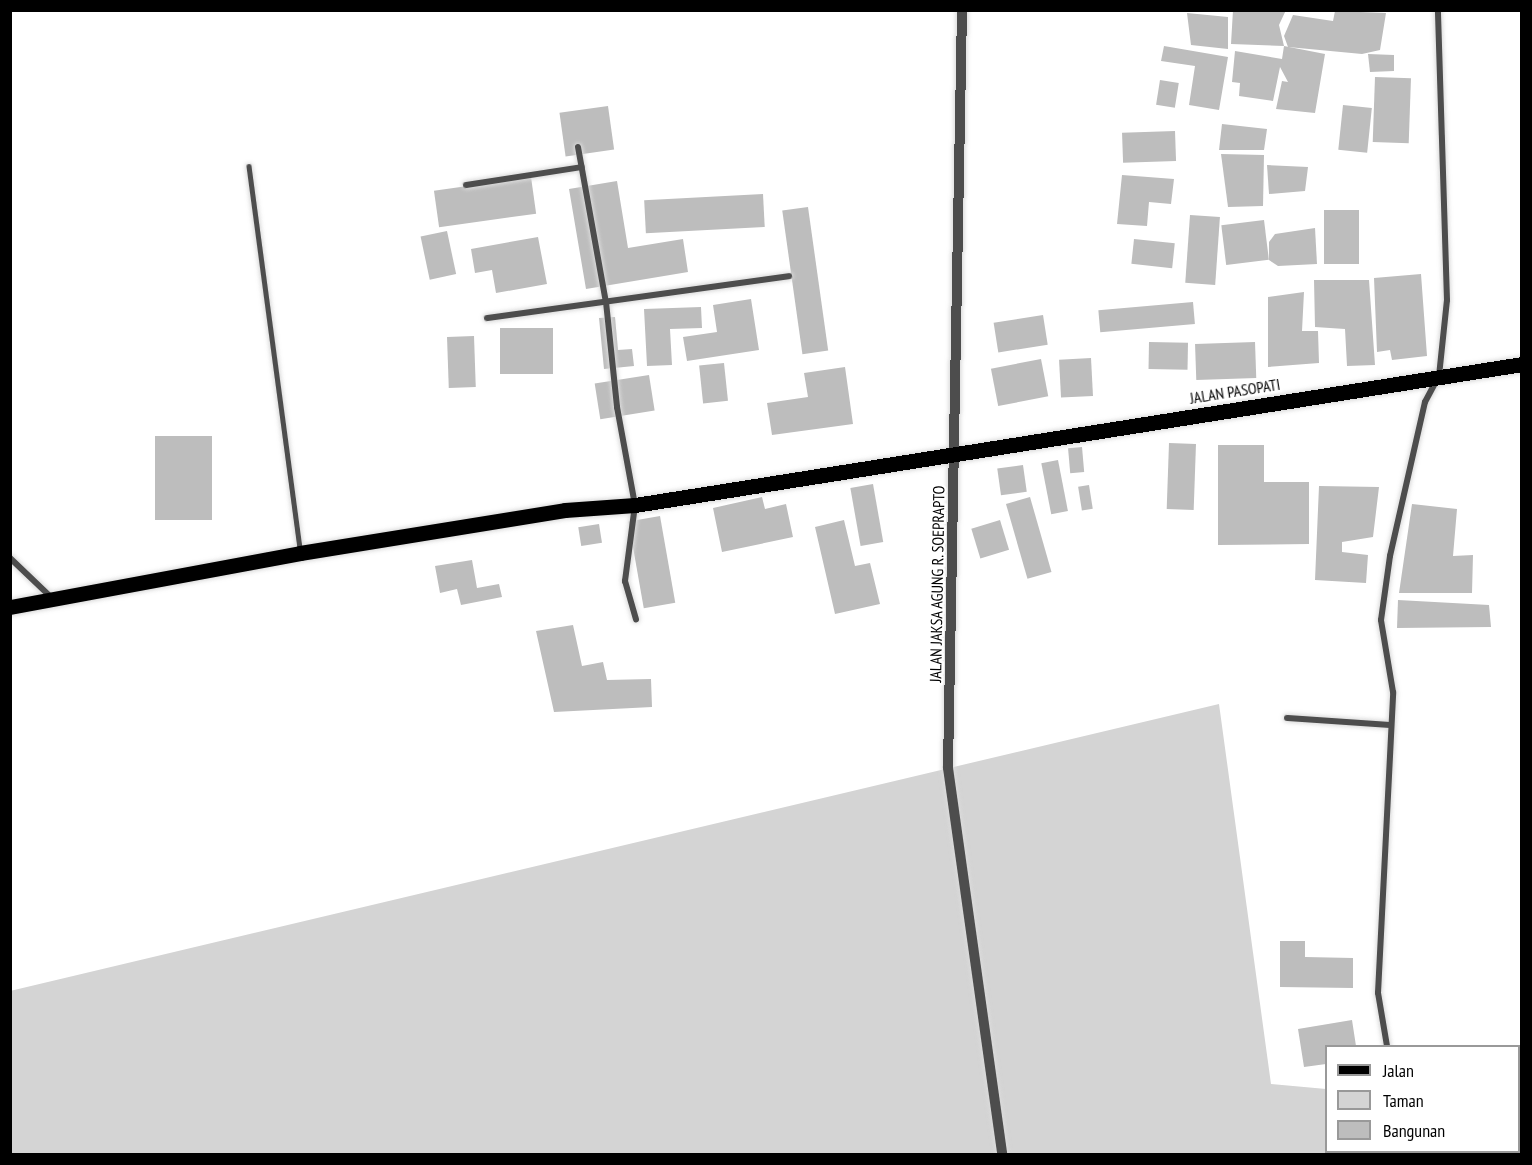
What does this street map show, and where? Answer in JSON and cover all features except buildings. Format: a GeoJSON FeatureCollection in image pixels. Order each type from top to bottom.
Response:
{"type":"FeatureCollection","features":[{"type":"Feature","properties":{"kind":"main road","name":"JALAN PASOPATI"},"geometry":{"type":"LineString","coordinates":[[10,607],[52,597],[300,553],[565,510],[635,505],[955,456],[1521,364]]}},
{"type":"Feature","properties":{"kind":"street","name":"JALAN JAKSA AGUNG R. SOEPRAPTO"},"geometry":{"type":"LineString","coordinates":[[962,10],[948,768],[1002,1155]]}},
{"type":"Feature","properties":{"kind":"street"},"geometry":{"type":"LineString","coordinates":[[1387,1045],[1378,993],[1387,880],[1393,692],[1381,620],[1388,566],[1425,402],[1439,376],[1447,300],[1438,10]]}},
{"type":"Feature","properties":{"kind":"street"},"geometry":{"type":"LineString","coordinates":[[578,147],[606,302],[617,407],[635,505],[625,581],[636,619]]}},
{"type":"Feature","properties":{"kind":"street"},"geometry":{"type":"LineString","coordinates":[[466,185],[582,167]]}},
{"type":"Feature","properties":{"kind":"street"},"geometry":{"type":"LineString","coordinates":[[487,318],[789,276]]}},
{"type":"Feature","properties":{"kind":"street"},"geometry":{"type":"LineString","coordinates":[[10,558],[52,597]]}},
{"type":"Feature","properties":{"kind":"street"},"geometry":{"type":"LineString","coordinates":[[1287,718],[1391,725]]}},
{"type":"Feature","properties":{"kind":"lane"},"geometry":{"type":"LineString","coordinates":[[249,166],[300,553]]}},
{"type":"Feature","properties":{"kind":"green space"},"geometry":{"type":"Polygon","coordinates":[[[1219,704],[1271,1084],[1325,1089],[1325,1153],[1438,1154],[11,1154],[10,991],[1219,704]]]}}]}
